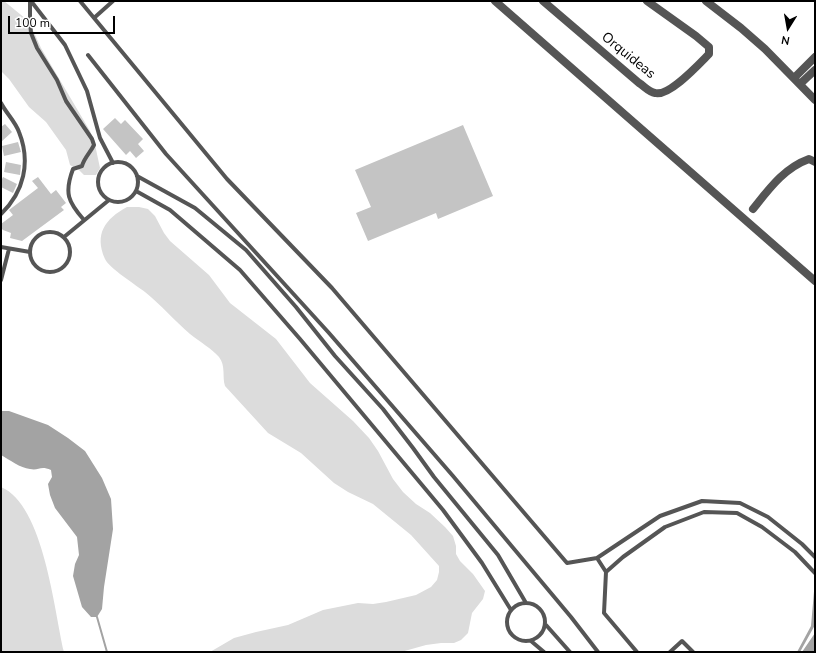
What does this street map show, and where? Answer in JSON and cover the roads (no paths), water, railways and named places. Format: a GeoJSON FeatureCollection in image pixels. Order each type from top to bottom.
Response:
{"type":"FeatureCollection","features":[{"type":"Feature","properties":{"kind":"street"},"geometry":{"type":"LineString","coordinates":[[495,1],[815,281]]}},
{"type":"Feature","properties":{"kind":"street","name":"Orquideas"},"geometry":{"type":"LineString","coordinates":[[543,1],[639,83],[653,93],[661,94],[674,86],[709,54],[709,47],[648,1]]}},
{"type":"Feature","properties":{"kind":"street"},"geometry":{"type":"LineString","coordinates":[[706,1],[741,28],[815,100]]}},
{"type":"Feature","properties":{"kind":"street"},"geometry":{"type":"LineString","coordinates":[[794,78],[815,57]]}},
{"type":"Feature","properties":{"kind":"street"},"geometry":{"type":"LineString","coordinates":[[800,84],[815,70]]}},
{"type":"Feature","properties":{"kind":"street"},"geometry":{"type":"LineString","coordinates":[[753,209],[776,180],[794,166],[809,159],[815,162]]}},
{"type":"Feature","properties":{"kind":"lane"},"geometry":{"type":"LineString","coordinates":[[30,1],[65,45],[87,91],[100,138],[113,163]]}},
{"type":"Feature","properties":{"kind":"lane"},"geometry":{"type":"LineString","coordinates":[[30,1],[31,33],[37,48],[56,80],[66,101],[88,133],[94,145],[90,154],[83,161],[82,166],[73,169],[67,192],[70,202],[84,220]]}},
{"type":"Feature","properties":{"kind":"lane"},"geometry":{"type":"LineString","coordinates":[[80,1],[227,179],[332,288],[567,563],[597,558],[660,516],[702,501],[740,502],[768,517],[802,544],[815,557]]}},
{"type":"Feature","properties":{"kind":"lane"},"geometry":{"type":"LineString","coordinates":[[94,18],[113,1]]}},
{"type":"Feature","properties":{"kind":"lane"},"geometry":{"type":"LineString","coordinates":[[88,56],[166,154],[334,339],[454,476],[571,617],[598,652]]}},
{"type":"Feature","properties":{"kind":"lane"},"geometry":{"type":"LineString","coordinates":[[1,103],[19,131],[24,150],[25,166],[22,182],[16,198],[1,214]]}},
{"type":"Feature","properties":{"kind":"lane"},"geometry":{"type":"LineString","coordinates":[[119,162],[126,164],[132,168],[137,176],[138,185],[136,191],[132,196],[121,202],[109,200],[104,196],[98,184],[102,171],[113,163],[119,162]]}},
{"type":"Feature","properties":{"kind":"lane"},"geometry":{"type":"LineString","coordinates":[[137,176],[195,208],[246,250],[296,307],[335,356],[409,442],[434,477],[498,555],[526,603]]}},
{"type":"Feature","properties":{"kind":"lane"},"geometry":{"type":"LineString","coordinates":[[136,191],[170,210],[240,270],[300,339],[438,504],[482,563],[512,610]]}},
{"type":"Feature","properties":{"kind":"lane"},"geometry":{"type":"LineString","coordinates":[[64,237],[109,200]]}},
{"type":"Feature","properties":{"kind":"lane"},"geometry":{"type":"LineString","coordinates":[[49,231],[56,232],[64,237],[70,246],[70,253],[69,259],[61,269],[55,271],[42,270],[37,267],[33,262],[30,252],[32,242],[36,237],[49,231]]}},
{"type":"Feature","properties":{"kind":"lane"},"geometry":{"type":"LineString","coordinates":[[1,247],[30,252]]}},
{"type":"Feature","properties":{"kind":"lane"},"geometry":{"type":"LineString","coordinates":[[1,280],[9,249]]}},
{"type":"Feature","properties":{"kind":"lane"},"geometry":{"type":"LineString","coordinates":[[606,572],[664,527],[704,512],[737,514],[762,527],[795,552],[813,571]]}},
{"type":"Feature","properties":{"kind":"lane"},"geometry":{"type":"LineString","coordinates":[[597,558],[606,572],[604,613],[637,652]]}},
{"type":"Feature","properties":{"kind":"lane"},"geometry":{"type":"LineString","coordinates":[[544,652],[531,641],[519,640],[510,632],[507,621],[508,615],[516,606],[526,603],[538,607],[543,612],[546,625],[570,652]]}},
{"type":"Feature","properties":{"kind":"lane"},"geometry":{"type":"LineString","coordinates":[[531,641],[541,635],[546,625]]}},
{"type":"Feature","properties":{"kind":"lane"},"geometry":{"type":"LineString","coordinates":[[670,652],[682,641],[693,652]]}},
{"type":"Feature","properties":{"kind":"waterway"},"geometry":{"type":"LineString","coordinates":[[97,617],[107,652]]}}]}
